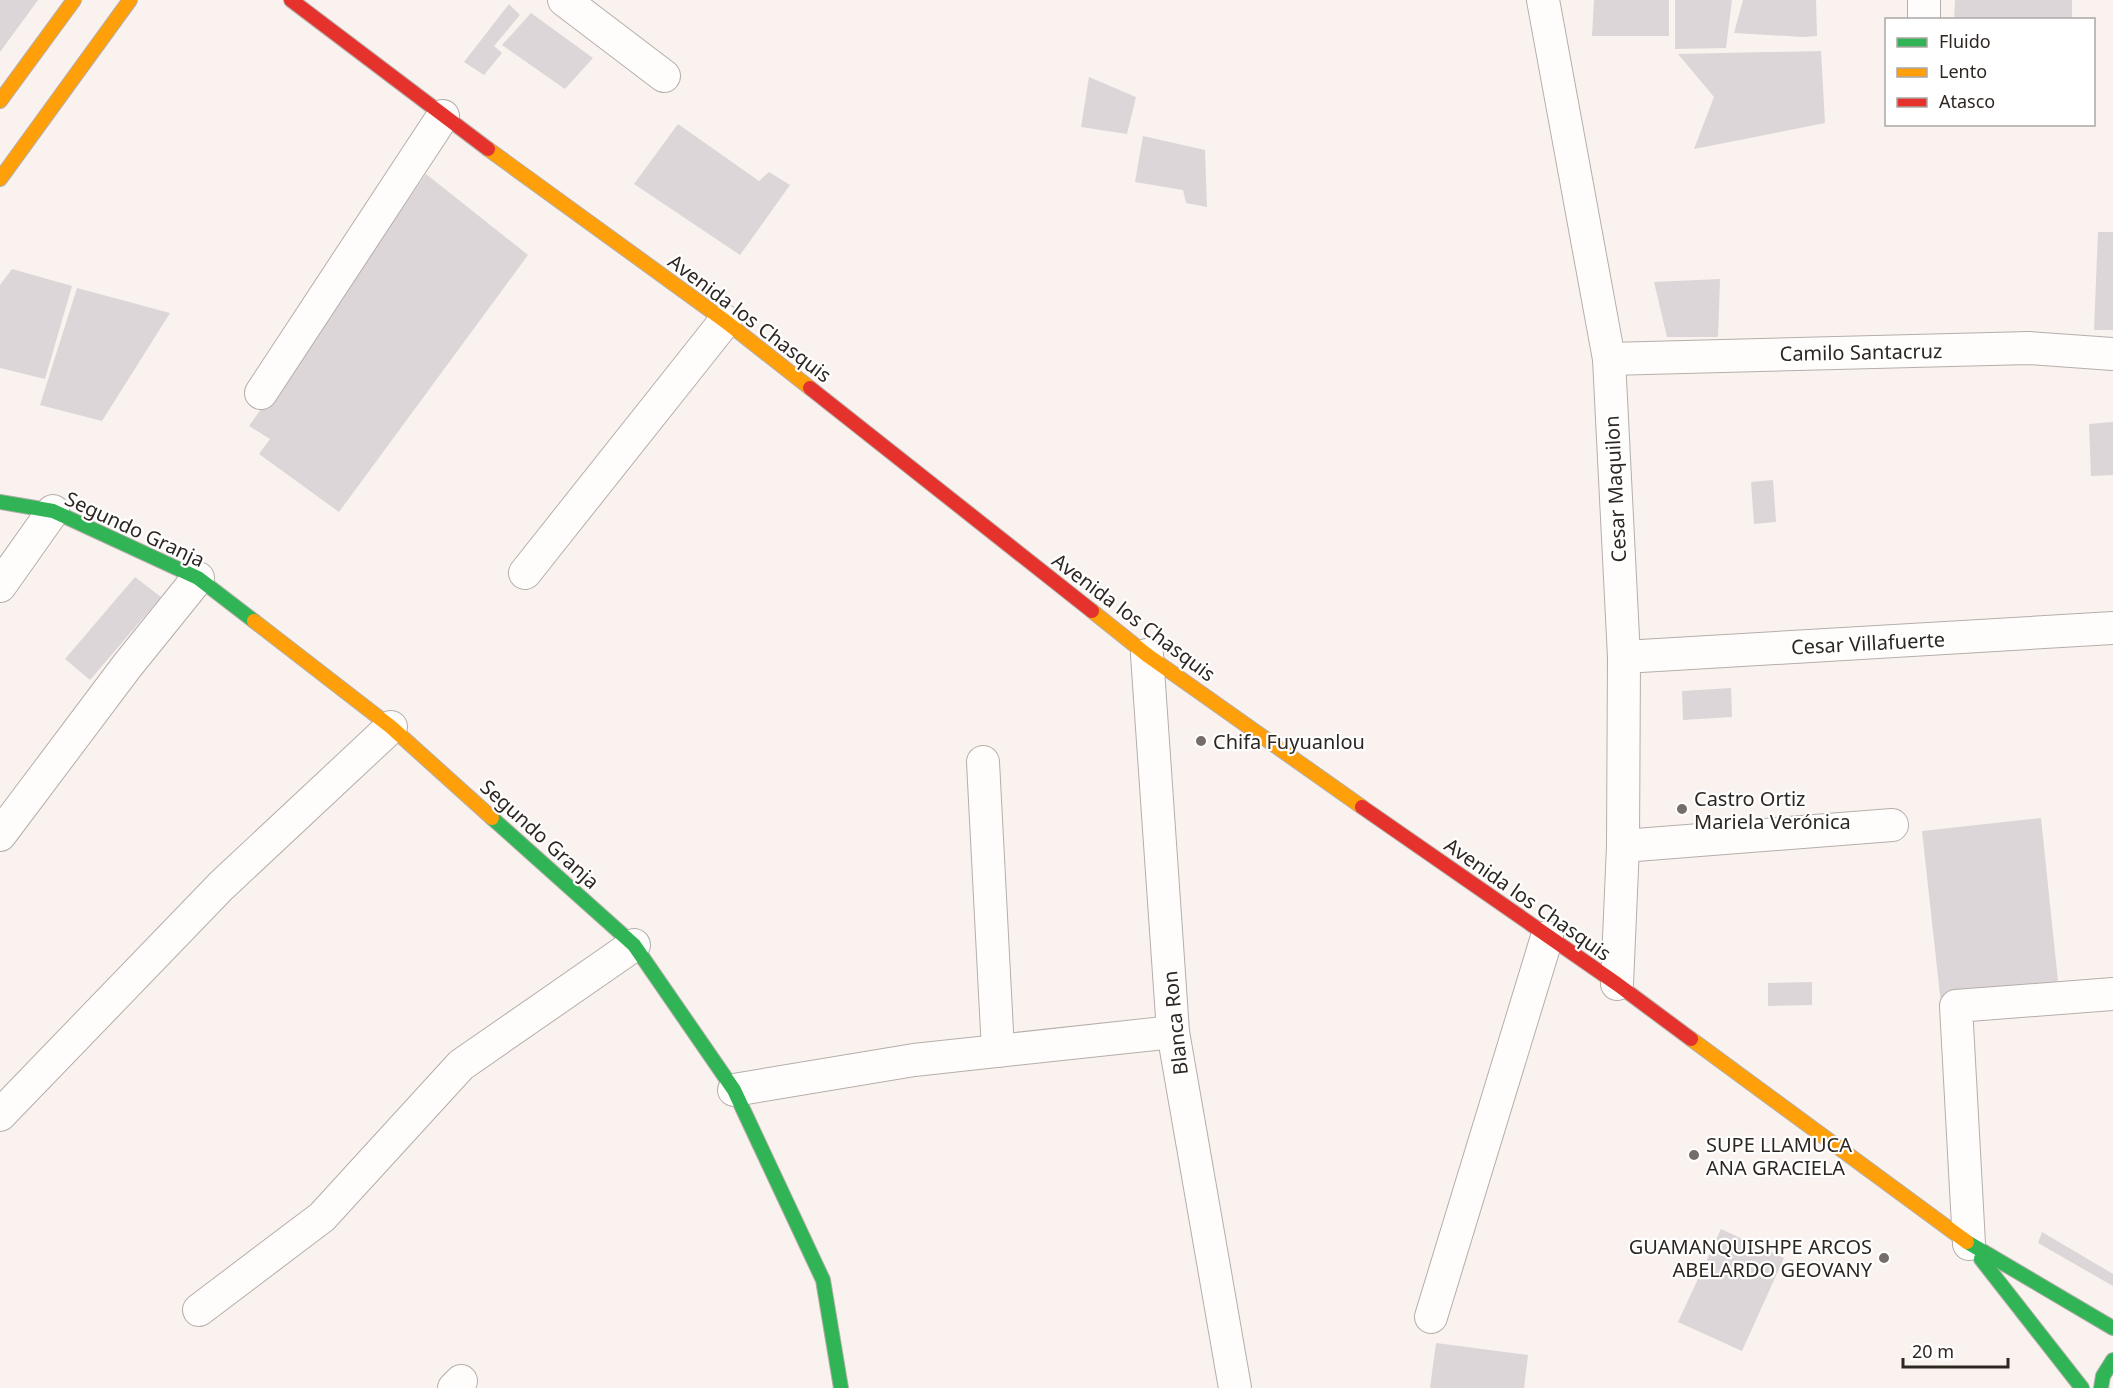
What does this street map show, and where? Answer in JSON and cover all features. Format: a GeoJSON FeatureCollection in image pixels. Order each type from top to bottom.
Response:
{"type":"FeatureCollection","features":[{"type":"Feature","properties":{"kind":"street"},"geometry":{"type":"LineString","coordinates":[[0,101],[74,0]]}},
{"type":"Feature","properties":{"kind":"street"},"geometry":{"type":"LineString","coordinates":[[0,179],[130,0]]}},
{"type":"Feature","properties":{"kind":"street","name":"Avenida los Chasquis"},"geometry":{"type":"LineString","coordinates":[[291,0],[443,116],[725,321],[1147,655],[1547,938],[1617,984],[1969,1244],[2113,1328]]}},
{"type":"Feature","properties":{"kind":"street"},"geometry":{"type":"LineString","coordinates":[[564,0],[664,76]]}},
{"type":"Feature","properties":{"kind":"street","name":"Cesar Maquilon"},"geometry":{"type":"LineString","coordinates":[[1543,0],[1609,359],[1624,657],[1623,846],[1617,984]]}},
{"type":"Feature","properties":{"kind":"street"},"geometry":{"type":"LineString","coordinates":[[1924,0],[1924,18]]}},
{"type":"Feature","properties":{"kind":"street"},"geometry":{"type":"LineString","coordinates":[[261,393],[443,116]]}},
{"type":"Feature","properties":{"kind":"street"},"geometry":{"type":"LineString","coordinates":[[525,573],[725,321]]}},
{"type":"Feature","properties":{"kind":"street","name":"Camilo Santacruz"},"geometry":{"type":"LineString","coordinates":[[1609,359],[2029,348],[2113,354]]}},
{"type":"Feature","properties":{"kind":"street","name":"Segundo Granja"},"geometry":{"type":"LineString","coordinates":[[0,502],[53,511],[198,578],[391,727],[634,945],[734,1090],[824,1280],[841,1388]]}},
{"type":"Feature","properties":{"kind":"street"},"geometry":{"type":"LineString","coordinates":[[0,586],[53,511]]}},
{"type":"Feature","properties":{"kind":"street"},"geometry":{"type":"LineString","coordinates":[[0,835],[127,666],[198,578]]}},
{"type":"Feature","properties":{"kind":"street","name":"Cesar Villafuerte"},"geometry":{"type":"LineString","coordinates":[[1624,657],[2113,628]]}},
{"type":"Feature","properties":{"kind":"street","name":"Blanca Ron"},"geometry":{"type":"LineString","coordinates":[[1147,655],[1173,1032],[1234,1388]]}},
{"type":"Feature","properties":{"kind":"street"},"geometry":{"type":"LineString","coordinates":[[0,1115],[221,886],[391,727]]}},
{"type":"Feature","properties":{"kind":"street"},"geometry":{"type":"LineString","coordinates":[[983,762],[998,1051]]}},
{"type":"Feature","properties":{"kind":"street"},"geometry":{"type":"LineString","coordinates":[[1623,846],[1892,825]]}},
{"type":"Feature","properties":{"kind":"street"},"geometry":{"type":"LineString","coordinates":[[1431,1317],[1547,938]]}},
{"type":"Feature","properties":{"kind":"street"},"geometry":{"type":"LineString","coordinates":[[199,1310],[322,1217],[461,1065],[634,945]]}},
{"type":"Feature","properties":{"kind":"street"},"geometry":{"type":"LineString","coordinates":[[1969,1244],[1956,1006],[2113,994]]}},
{"type":"Feature","properties":{"kind":"street"},"geometry":{"type":"LineString","coordinates":[[734,1090],[914,1060],[1173,1032]]}},
{"type":"Feature","properties":{"kind":"street","name":"Avenida los Chasquis"},"geometry":{"type":"LineString","coordinates":[[1969,1244],[2082,1386]]}},
{"type":"Feature","properties":{"kind":"street"},"geometry":{"type":"LineString","coordinates":[[2082,1386],[2103,1376],[2113,1360]]}},
{"type":"Feature","properties":{"kind":"building"},"geometry":{"type":"Polygon","coordinates":[[[0,0],[38,0],[0,52],[0,0]]]}},
{"type":"Feature","properties":{"kind":"building"},"geometry":{"type":"Polygon","coordinates":[[[1594,0],[1669,0],[1669,36],[1592,36],[1594,0]]]}},
{"type":"Feature","properties":{"kind":"building"},"geometry":{"type":"Polygon","coordinates":[[[1675,0],[1732,0],[1726,48],[1675,49],[1675,0]]]}},
{"type":"Feature","properties":{"kind":"building"},"geometry":{"type":"Polygon","coordinates":[[[1743,0],[1816,0],[1817,36],[1734,33],[1743,0]]]}},
{"type":"Feature","properties":{"kind":"building"},"geometry":{"type":"Polygon","coordinates":[[[1955,0],[2072,0],[2072,18],[1954,18],[1955,0]]]}},
{"type":"Feature","properties":{"kind":"building"},"geometry":{"type":"Polygon","coordinates":[[[509,4],[520,15],[494,46],[502,53],[484,75],[464,62],[509,4]]]}},
{"type":"Feature","properties":{"kind":"building"},"geometry":{"type":"Polygon","coordinates":[[[531,13],[593,58],[565,89],[502,45],[531,13]]]}},
{"type":"Feature","properties":{"kind":"building"},"geometry":{"type":"Polygon","coordinates":[[[1821,51],[1825,123],[1694,149],[1714,97],[1678,54],[1821,51]]]}},
{"type":"Feature","properties":{"kind":"building"},"geometry":{"type":"Polygon","coordinates":[[[1089,77],[1136,97],[1127,134],[1081,127],[1089,77]]]}},
{"type":"Feature","properties":{"kind":"building"},"geometry":{"type":"Polygon","coordinates":[[[678,124],[759,181],[769,172],[790,185],[740,255],[634,184],[678,124]]]}},
{"type":"Feature","properties":{"kind":"building"},"geometry":{"type":"Polygon","coordinates":[[[1143,136],[1205,150],[1207,207],[1186,203],[1183,190],[1135,182],[1143,136]]]}},
{"type":"Feature","properties":{"kind":"building"},"geometry":{"type":"Polygon","coordinates":[[[426,174],[528,255],[339,512],[259,454],[270,439],[249,426],[426,174]]]}},
{"type":"Feature","properties":{"kind":"building"},"geometry":{"type":"Polygon","coordinates":[[[2098,232],[2113,232],[2113,330],[2094,330],[2098,232]]]}},
{"type":"Feature","properties":{"kind":"building"},"geometry":{"type":"Polygon","coordinates":[[[12,269],[72,286],[45,379],[0,368],[0,285],[12,269]]]}},
{"type":"Feature","properties":{"kind":"building"},"geometry":{"type":"Polygon","coordinates":[[[1720,279],[1718,337],[1667,337],[1654,282],[1720,279]]]}},
{"type":"Feature","properties":{"kind":"building"},"geometry":{"type":"Polygon","coordinates":[[[77,288],[170,313],[102,421],[40,405],[77,288]]]}},
{"type":"Feature","properties":{"kind":"building"},"geometry":{"type":"Polygon","coordinates":[[[2113,422],[2113,475],[2091,476],[2089,424],[2113,422]]]}},
{"type":"Feature","properties":{"kind":"building"},"geometry":{"type":"Polygon","coordinates":[[[1773,480],[1776,522],[1754,524],[1751,482],[1773,480]]]}},
{"type":"Feature","properties":{"kind":"building"},"geometry":{"type":"Polygon","coordinates":[[[135,577],[161,597],[90,680],[65,659],[135,577]]]}},
{"type":"Feature","properties":{"kind":"building"},"geometry":{"type":"Polygon","coordinates":[[[1731,688],[1732,717],[1683,720],[1682,691],[1731,688]]]}},
{"type":"Feature","properties":{"kind":"building"},"geometry":{"type":"Polygon","coordinates":[[[2041,818],[2059,991],[1941,1004],[1922,831],[2041,818]]]}},
{"type":"Feature","properties":{"kind":"building"},"geometry":{"type":"Polygon","coordinates":[[[1812,982],[1812,1005],[1768,1006],[1768,983],[1812,982]]]}},
{"type":"Feature","properties":{"kind":"building"},"geometry":{"type":"Polygon","coordinates":[[[1721,1229],[1784,1258],[1742,1351],[1678,1322],[1721,1229]]]}},
{"type":"Feature","properties":{"kind":"building"},"geometry":{"type":"Polygon","coordinates":[[[2042,1232],[2113,1274],[2113,1286],[2038,1243],[2042,1232]]]}},
{"type":"Feature","properties":{"kind":"building"},"geometry":{"type":"Polygon","coordinates":[[[1436,1343],[1528,1355],[1524,1388],[1430,1388],[1436,1343]]]}},
{"type":"Feature","properties":{"kind":"traffic: fast"},"geometry":{"type":"LineString","coordinates":[[0,502],[53,511],[198,578],[254,621]]}},
{"type":"Feature","properties":{"kind":"traffic: fast"},"geometry":{"type":"LineString","coordinates":[[492,818],[634,945],[734,1090],[823,1280],[841,1388]]}},
{"type":"Feature","properties":{"kind":"traffic: fast"},"geometry":{"type":"LineString","coordinates":[[1967,1242],[2113,1328]]}},
{"type":"Feature","properties":{"kind":"traffic: fast"},"geometry":{"type":"LineString","coordinates":[[1981,1259],[2082,1388]]}},
{"type":"Feature","properties":{"kind":"traffic: fast"},"geometry":{"type":"LineString","coordinates":[[2101,1388],[2103,1376],[2113,1360]]}},
{"type":"Feature","properties":{"kind":"traffic: slow"},"geometry":{"type":"LineString","coordinates":[[0,101],[74,0]]}},
{"type":"Feature","properties":{"kind":"traffic: slow"},"geometry":{"type":"LineString","coordinates":[[0,179],[130,0]]}},
{"type":"Feature","properties":{"kind":"traffic: slow"},"geometry":{"type":"LineString","coordinates":[[488,149],[725,321],[810,388]]}},
{"type":"Feature","properties":{"kind":"traffic: slow"},"geometry":{"type":"LineString","coordinates":[[1092,611],[1147,655],[1362,807]]}},
{"type":"Feature","properties":{"kind":"traffic: slow"},"geometry":{"type":"LineString","coordinates":[[254,621],[391,727],[492,818]]}},
{"type":"Feature","properties":{"kind":"traffic: slow"},"geometry":{"type":"LineString","coordinates":[[1691,1039],[1967,1242]]}},
{"type":"Feature","properties":{"kind":"traffic: jam"},"geometry":{"type":"LineString","coordinates":[[291,0],[488,149]]}},
{"type":"Feature","properties":{"kind":"traffic: jam"},"geometry":{"type":"LineString","coordinates":[[810,388],[1092,611]]}},
{"type":"Feature","properties":{"kind":"traffic: jam"},"geometry":{"type":"LineString","coordinates":[[1362,807],[1617,984],[1691,1039]]}},
{"type":"Feature","properties":{"kind":"place","name":"Chifa Fuyuanlou"},"geometry":{"type":"Point","coordinates":[1201,741]}},
{"type":"Feature","properties":{"kind":"place","name":"Castro Ortiz Mariela Verónica"},"geometry":{"type":"Point","coordinates":[1682,809]}},
{"type":"Feature","properties":{"kind":"place","name":"SUPE LLAMUCA ANA GRACIELA"},"geometry":{"type":"Point","coordinates":[1694,1155]}},
{"type":"Feature","properties":{"kind":"place","name":"GUAMANQUISHPE ARCOS ABELARDO GEOVANY"},"geometry":{"type":"Point","coordinates":[1884,1258]}}]}
